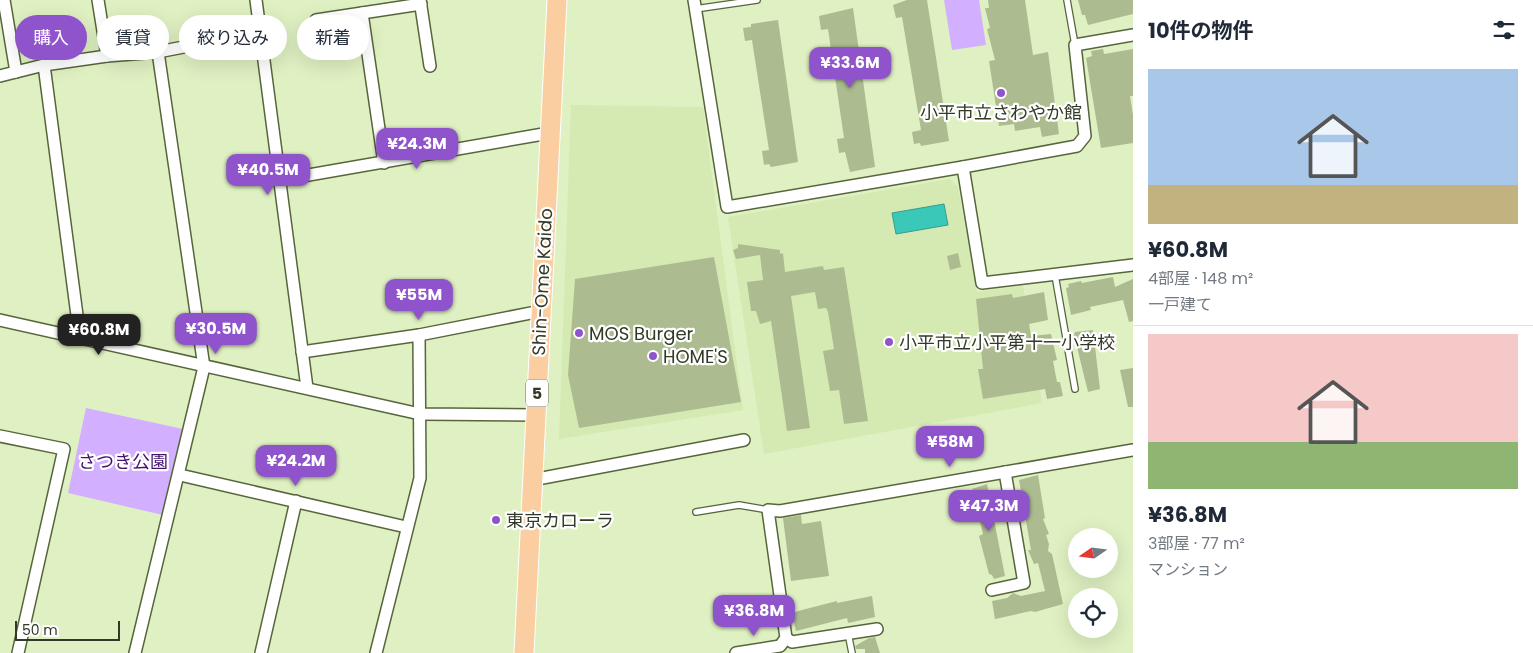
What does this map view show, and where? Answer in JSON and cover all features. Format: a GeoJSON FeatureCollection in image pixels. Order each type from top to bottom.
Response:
{"type":"FeatureCollection","features":[{"type":"Feature","properties":{"kind":"main road","name":"Shin-Ome Kaido"},"geometry":{"type":"LineString","coordinates":[[524,653],[557,0]]}},
{"type":"Feature","properties":{"kind":"street"},"geometry":{"type":"LineString","coordinates":[[4,0],[16,72]]}},
{"type":"Feature","properties":{"kind":"street"},"geometry":{"type":"LineString","coordinates":[[98,0],[100,15]]}},
{"type":"Feature","properties":{"kind":"street"},"geometry":{"type":"LineString","coordinates":[[256,0],[258,15]]}},
{"type":"Feature","properties":{"kind":"street"},"geometry":{"type":"LineString","coordinates":[[349,15],[420,2],[430,66]]}},
{"type":"Feature","properties":{"kind":"street"},"geometry":{"type":"LineString","coordinates":[[695,4],[727,207],[1077,146],[1085,136],[1075,45],[1133,35]]}},
{"type":"Feature","properties":{"kind":"street"},"geometry":{"type":"LineString","coordinates":[[362,13],[384,163]]}},
{"type":"Feature","properties":{"kind":"street"},"geometry":{"type":"LineString","coordinates":[[0,76],[44,65],[97,57]]}},
{"type":"Feature","properties":{"kind":"street"},"geometry":{"type":"LineString","coordinates":[[135,653],[180,475],[204,367],[159,60]]}},
{"type":"Feature","properties":{"kind":"street"},"geometry":{"type":"LineString","coordinates":[[264,60],[306,388]]}},
{"type":"Feature","properties":{"kind":"street"},"geometry":{"type":"LineString","coordinates":[[44,65],[80,338]]}},
{"type":"Feature","properties":{"kind":"street"},"geometry":{"type":"LineString","coordinates":[[280,180],[549,133]]}},
{"type":"Feature","properties":{"kind":"street"},"geometry":{"type":"LineString","coordinates":[[963,167],[982,283],[1133,265]]}},
{"type":"Feature","properties":{"kind":"street"},"geometry":{"type":"LineString","coordinates":[[302,352],[419,335],[541,311]]}},
{"type":"Feature","properties":{"kind":"street"},"geometry":{"type":"LineString","coordinates":[[0,320],[420,414],[536,415]]}},
{"type":"Feature","properties":{"kind":"street"},"geometry":{"type":"LineString","coordinates":[[376,653],[406,527],[420,478],[419,335]]}},
{"type":"Feature","properties":{"kind":"street"},"geometry":{"type":"LineString","coordinates":[[0,436],[64,449],[18,653]]}},
{"type":"Feature","properties":{"kind":"street"},"geometry":{"type":"LineString","coordinates":[[532,480],[744,440]]}},
{"type":"Feature","properties":{"kind":"street"},"geometry":{"type":"LineString","coordinates":[[736,653],[780,646],[786,638],[768,510],[780,511],[1133,450]]}},
{"type":"Feature","properties":{"kind":"street"},"geometry":{"type":"LineString","coordinates":[[992,590],[1024,583],[1005,472]]}},
{"type":"Feature","properties":{"kind":"street"},"geometry":{"type":"LineString","coordinates":[[180,475],[406,527]]}},
{"type":"Feature","properties":{"kind":"street"},"geometry":{"type":"LineString","coordinates":[[261,653],[296,501]]}},
{"type":"Feature","properties":{"kind":"street"},"geometry":{"type":"LineString","coordinates":[[786,638],[792,642],[877,629]]}},
{"type":"Feature","properties":{"kind":"lane"},"geometry":{"type":"LineString","coordinates":[[695,4],[757,0]]}},
{"type":"Feature","properties":{"kind":"lane"},"geometry":{"type":"LineString","coordinates":[[1067,0],[1075,45]]}},
{"type":"Feature","properties":{"kind":"lane"},"geometry":{"type":"LineString","coordinates":[[1055,275],[1075,389]]}},
{"type":"Feature","properties":{"kind":"lane"},"geometry":{"type":"LineString","coordinates":[[696,512],[740,505],[768,510]]}},
{"type":"Feature","properties":{"kind":"lane"},"geometry":{"type":"LineString","coordinates":[[848,633],[852,653]]}},
{"type":"Feature","properties":{"kind":"shaded area"},"geometry":{"type":"Polygon","coordinates":[[[571,105],[703,107],[743,410],[559,439],[571,105]]]}},
{"type":"Feature","properties":{"kind":"shaded area","name":"小平市立小平第十一小学校"},"geometry":{"type":"Polygon","coordinates":[[[950,179],[958,187],[977,292],[1023,286],[1042,403],[764,454],[728,217],[950,179]]]}},
{"type":"Feature","properties":{"kind":"green space"},"geometry":{"type":"Polygon","coordinates":[[[944,0],[979,0],[986,45],[952,50],[944,0]]]}},
{"type":"Feature","properties":{"kind":"green space","name":"さつき公園"},"geometry":{"type":"Polygon","coordinates":[[[86,408],[183,429],[163,515],[68,493],[86,408]]]}},
{"type":"Feature","properties":{"kind":"water"},"geometry":{"type":"Polygon","coordinates":[[[944,204],[948,225],[896,234],[892,213],[944,204]]]}},
{"type":"Feature","properties":{"kind":"building"},"geometry":{"type":"Polygon","coordinates":[[[907,0],[927,0],[949,141],[921,146],[920,143],[914,144],[912,132],[921,130],[902,17],[896,18],[893,5],[907,0]]]}},
{"type":"Feature","properties":{"kind":"building"},"geometry":{"type":"Polygon","coordinates":[[[988,0],[1025,0],[1033,55],[1048,52],[1059,134],[1042,137],[1040,127],[1015,131],[1014,124],[999,126],[989,61],[995,60],[987,29],[990,28],[985,8],[989,8],[988,0]]]}},
{"type":"Feature","properties":{"kind":"building"},"geometry":{"type":"Polygon","coordinates":[[[1078,0],[1133,0],[1133,14],[1088,25],[1085,15],[1082,15],[1078,0]]]}},
{"type":"Feature","properties":{"kind":"building"},"geometry":{"type":"Polygon","coordinates":[[[853,8],[875,167],[850,172],[845,152],[839,153],[837,139],[844,138],[828,29],[821,30],[819,16],[853,8]]]}},
{"type":"Feature","properties":{"kind":"building"},"geometry":{"type":"Polygon","coordinates":[[[778,20],[798,162],[771,167],[769,164],[764,165],[762,151],[769,150],[752,40],[745,41],[743,28],[751,27],[751,24],[778,20]]]}},
{"type":"Feature","properties":{"kind":"building"},"geometry":{"type":"Polygon","coordinates":[[[1103,49],[1104,54],[1133,49],[1133,96],[1130,96],[1133,115],[1133,143],[1101,148],[1086,58],[1092,56],[1091,51],[1103,49]]]}},
{"type":"Feature","properties":{"kind":"building"},"geometry":{"type":"Polygon","coordinates":[[[738,244],[780,250],[780,254],[783,253],[785,272],[823,266],[824,270],[844,267],[868,421],[844,424],[839,390],[830,391],[823,351],[834,349],[828,312],[826,308],[818,309],[815,292],[791,296],[810,428],[787,431],[771,321],[760,324],[756,311],[751,311],[747,282],[763,280],[760,255],[736,259],[733,250],[738,248],[738,244]]]}},
{"type":"Feature","properties":{"kind":"building"},"geometry":{"type":"Polygon","coordinates":[[[958,253],[961,267],[950,270],[947,256],[958,253]]]}},
{"type":"Feature","properties":{"kind":"building"},"geometry":{"type":"Polygon","coordinates":[[[714,257],[741,402],[579,428],[568,375],[575,279],[714,257]]]}},
{"type":"Feature","properties":{"kind":"building"},"geometry":{"type":"Polygon","coordinates":[[[1113,277],[1115,287],[1133,279],[1133,321],[1129,322],[1123,300],[1090,307],[1091,310],[1071,315],[1066,288],[1069,287],[1068,284],[1113,277]]]}},
{"type":"Feature","properties":{"kind":"building"},"geometry":{"type":"Polygon","coordinates":[[[1044,292],[1048,320],[1029,324],[1031,336],[1051,334],[1057,360],[1053,361],[1057,382],[1060,382],[1063,396],[1047,399],[1045,389],[983,399],[978,369],[983,369],[976,299],[1012,294],[1013,298],[1044,292]]]}},
{"type":"Feature","properties":{"kind":"building"},"geometry":{"type":"Polygon","coordinates":[[[1093,330],[1100,389],[1088,392],[1074,335],[1075,332],[1093,330]]]}},
{"type":"Feature","properties":{"kind":"building"},"geometry":{"type":"Polygon","coordinates":[[[1133,368],[1133,407],[1128,407],[1120,370],[1133,368]]]}},
{"type":"Feature","properties":{"kind":"building"},"geometry":{"type":"Polygon","coordinates":[[[1038,475],[1045,518],[1043,519],[1049,534],[1046,535],[1049,544],[1048,551],[1052,554],[1063,604],[1035,612],[1031,611],[995,619],[992,601],[1007,598],[1013,593],[1021,596],[1045,591],[1038,563],[1034,564],[1028,550],[1031,550],[1019,480],[1038,475]]]}},
{"type":"Feature","properties":{"kind":"building"},"geometry":{"type":"Polygon","coordinates":[[[987,484],[1005,576],[994,579],[989,574],[979,536],[983,534],[972,489],[987,484]]]}},
{"type":"Feature","properties":{"kind":"building"},"geometry":{"type":"Polygon","coordinates":[[[801,515],[802,524],[821,521],[829,576],[791,581],[783,518],[801,515]]]}},
{"type":"Feature","properties":{"kind":"building"},"geometry":{"type":"Polygon","coordinates":[[[872,596],[875,617],[848,623],[847,618],[796,631],[792,614],[798,611],[837,601],[837,603],[872,596]]]}},
{"type":"Feature","properties":{"kind":"building"},"geometry":{"type":"Polygon","coordinates":[[[875,637],[880,653],[865,653],[865,649],[856,649],[855,646],[869,638],[875,637]]]}},
{"type":"Feature","properties":{"kind":"place","name":"小平市立さわやか館"},"geometry":{"type":"Point","coordinates":[1001,93]}},
{"type":"Feature","properties":{"kind":"place","name":"MOS Burger"},"geometry":{"type":"Point","coordinates":[579,333]}},
{"type":"Feature","properties":{"kind":"place","name":"小平市立小平第十一小学校"},"geometry":{"type":"Point","coordinates":[889,342]}},
{"type":"Feature","properties":{"kind":"place","name":"HOME'S"},"geometry":{"type":"Point","coordinates":[653,356]}},
{"type":"Feature","properties":{"kind":"place","name":"東京カローラ"},"geometry":{"type":"Point","coordinates":[496,520]}}]}
